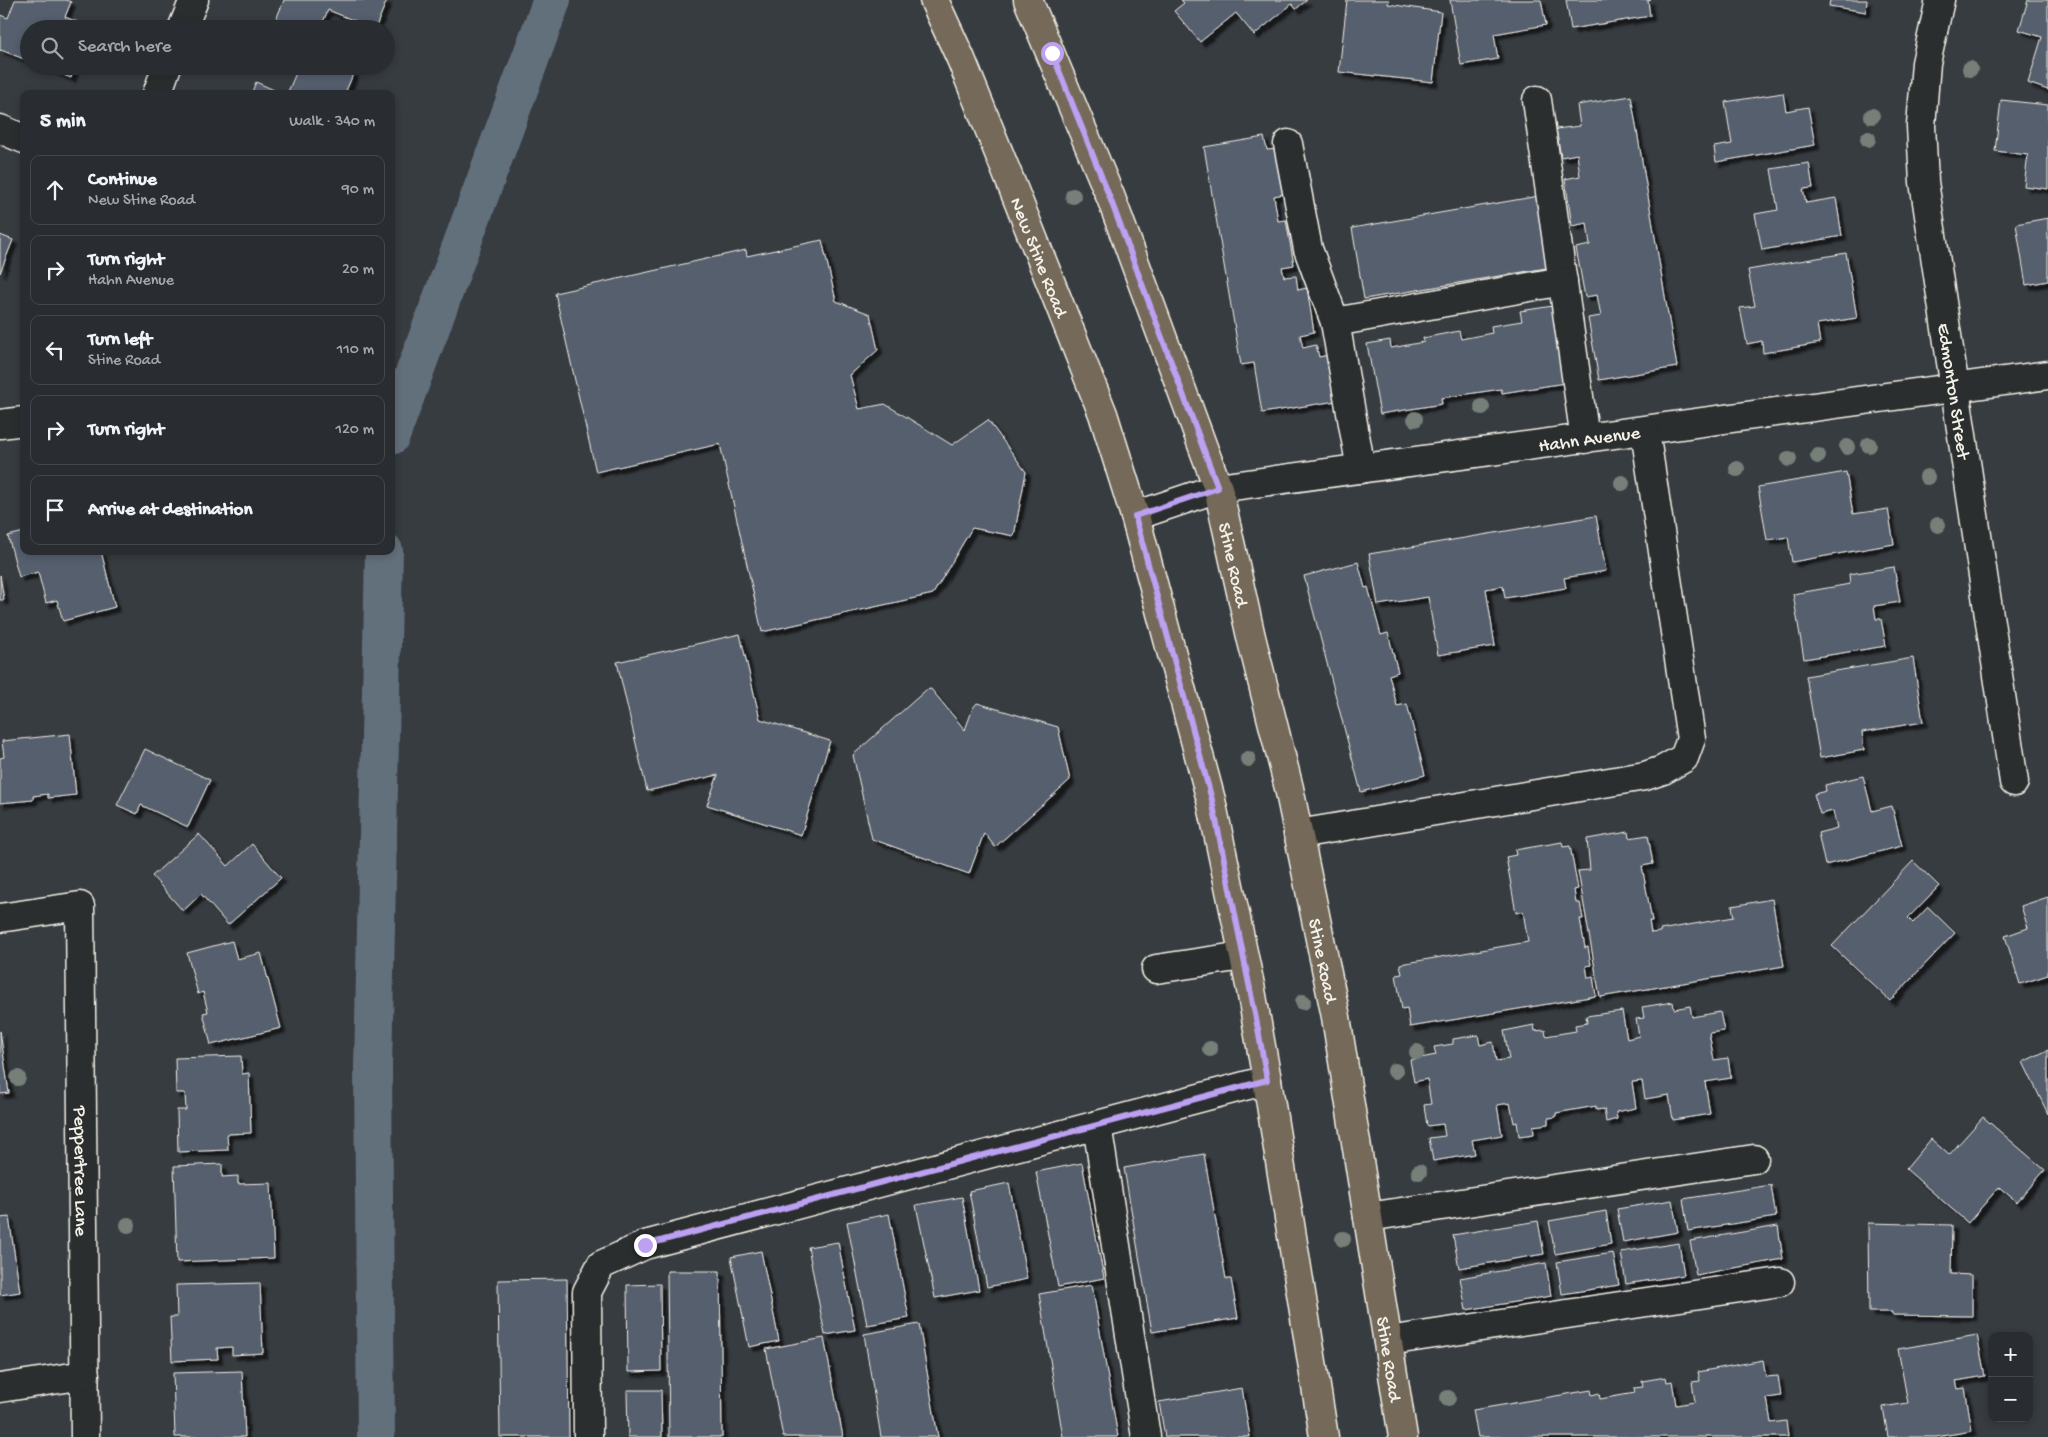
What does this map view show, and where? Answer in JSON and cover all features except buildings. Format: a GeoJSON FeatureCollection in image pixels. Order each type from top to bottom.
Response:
{"type":"FeatureCollection","features":[{"type":"Feature","properties":{"kind":"main road","name":"New Stine Road"},"geometry":{"type":"LineString","coordinates":[[934,0],[961,59],[1020,203],[1103,414],[1135,516]]}},
{"type":"Feature","properties":{"kind":"main road"},"geometry":{"type":"LineString","coordinates":[[1028,0],[1052,53],[1110,198],[1218,488]]}},
{"type":"Feature","properties":{"kind":"main road","name":"Stine Road"},"geometry":{"type":"LineString","coordinates":[[1218,488],[1251,637],[1289,788],[1336,1017],[1403,1437]]}},
{"type":"Feature","properties":{"kind":"main road"},"geometry":{"type":"LineString","coordinates":[[1135,516],[1212,800],[1267,1080],[1324,1437]]}},
{"type":"Feature","properties":{"kind":"street"},"geometry":{"type":"LineString","coordinates":[[186,20],[194,0]]}},
{"type":"Feature","properties":{"kind":"street","name":"Edmonton Street"},"geometry":{"type":"LineString","coordinates":[[1940,0],[1926,63],[1921,126],[1924,182],[2014,782]]}},
{"type":"Feature","properties":{"kind":"street"},"geometry":{"type":"LineString","coordinates":[[159,90],[164,75]]}},
{"type":"Feature","properties":{"kind":"street"},"geometry":{"type":"LineString","coordinates":[[1537,100],[1585,439]]}},
{"type":"Feature","properties":{"kind":"street"},"geometry":{"type":"LineString","coordinates":[[0,129],[20,137]]}},
{"type":"Feature","properties":{"kind":"street"},"geometry":{"type":"LineString","coordinates":[[1288,144],[1308,249],[1335,322],[1361,469]]}},
{"type":"Feature","properties":{"kind":"street"},"geometry":{"type":"LineString","coordinates":[[1335,322],[1563,281]]}},
{"type":"Feature","properties":{"kind":"street","name":"Hahn Avenue"},"geometry":{"type":"LineString","coordinates":[[1135,516],[1218,488],[2048,375]]}},
{"type":"Feature","properties":{"kind":"street"},"geometry":{"type":"LineString","coordinates":[[0,424],[20,422]]}},
{"type":"Feature","properties":{"kind":"street"},"geometry":{"type":"LineString","coordinates":[[1298,834],[1645,776],[1663,770],[1684,758],[1691,739],[1645,431]]}},
{"type":"Feature","properties":{"kind":"street","name":"Peppertree Lane"},"geometry":{"type":"LineString","coordinates":[[0,918],[80,906],[85,1437]]}},
{"type":"Feature","properties":{"kind":"street"},"geometry":{"type":"LineString","coordinates":[[1156,969],[1243,956]]}},
{"type":"Feature","properties":{"kind":"street"},"geometry":{"type":"LineString","coordinates":[[588,1437],[587,1292],[601,1265],[645,1245],[1267,1080]]}},
{"type":"Feature","properties":{"kind":"street"},"geometry":{"type":"LineString","coordinates":[[1097,1125],[1146,1437]]}},
{"type":"Feature","properties":{"kind":"street"},"geometry":{"type":"LineString","coordinates":[[1368,1217],[1754,1159]]}},
{"type":"Feature","properties":{"kind":"street"},"geometry":{"type":"LineString","coordinates":[[1388,1341],[1780,1282]]}},
{"type":"Feature","properties":{"kind":"street"},"geometry":{"type":"LineString","coordinates":[[0,1388],[85,1375]]}},
{"type":"Feature","properties":{"kind":"waterway"},"geometry":{"type":"LineString","coordinates":[[395,425],[552,0]]}},
{"type":"Feature","properties":{"kind":"waterway"},"geometry":{"type":"LineString","coordinates":[[376,1437],[373,1068],[384,555]]}},
{"type":"Feature","properties":{"kind":"route"},"geometry":{"type":"LineString","coordinates":[[645,1245],[1267,1080],[1212,800],[1168,644],[1135,516],[1218,488],[1110,198],[1052,53]]}}]}
